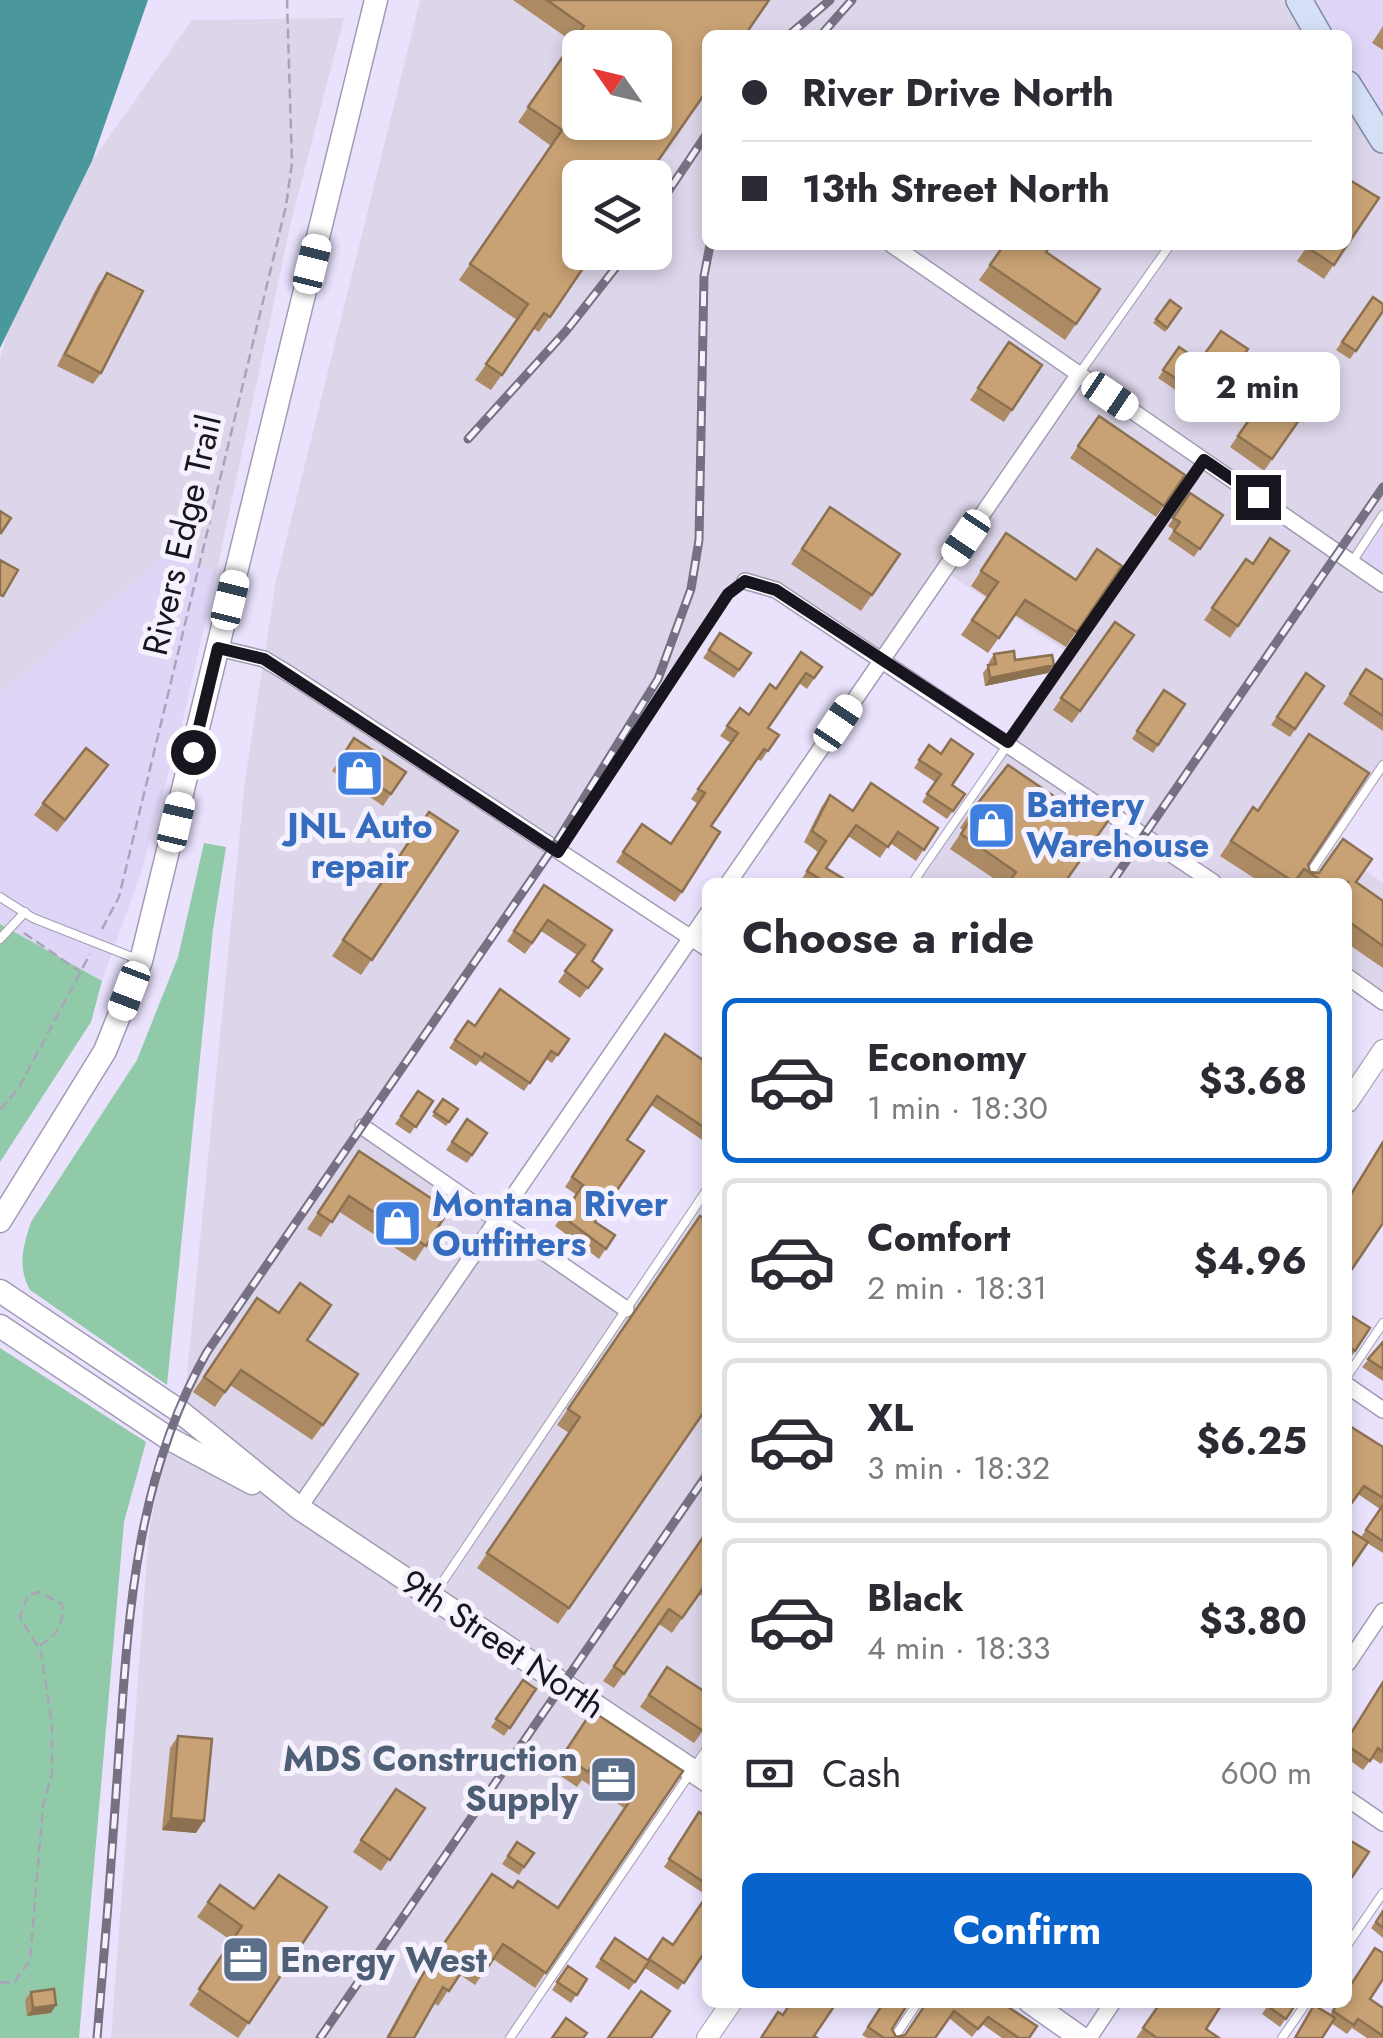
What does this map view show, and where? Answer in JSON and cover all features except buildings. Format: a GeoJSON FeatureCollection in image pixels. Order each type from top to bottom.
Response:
{"type":"FeatureCollection","features":[{"type":"Feature","properties":{"kind":"main road"},"geometry":{"type":"LineString","coordinates":[[0,1221],[106,1051],[141,961],[376,0]]}},
{"type":"Feature","properties":{"kind":"main road"},"geometry":{"type":"LineString","coordinates":[[1305,2],[1317,30]]}},
{"type":"Feature","properties":{"kind":"main road"},"geometry":{"type":"LineString","coordinates":[[1352,90],[1383,140]]}},
{"type":"Feature","properties":{"kind":"main road","name":"9th Street North"},"geometry":{"type":"LineString","coordinates":[[0,1291],[178,1410],[299,1508],[700,1776]]}},
{"type":"Feature","properties":{"kind":"main road","name":"9th Street North"},"geometry":{"type":"LineString","coordinates":[[0,1326],[168,1438],[299,1508]]}},
{"type":"Feature","properties":{"kind":"main road"},"geometry":{"type":"LineString","coordinates":[[1039,2008],[1085,2038]]}},
{"type":"Feature","properties":{"kind":"street"},"geometry":{"type":"LineString","coordinates":[[899,250],[1383,584]]}},
{"type":"Feature","properties":{"kind":"street"},"geometry":{"type":"LineString","coordinates":[[732,878],[1079,374]]}},
{"type":"Feature","properties":{"kind":"street"},"geometry":{"type":"LineString","coordinates":[[745,581],[776,590],[1207,878]]}},
{"type":"Feature","properties":{"kind":"street"},"geometry":{"type":"LineString","coordinates":[[218,648],[264,659],[702,945]]}},
{"type":"Feature","properties":{"kind":"street"},"geometry":{"type":"LineString","coordinates":[[299,1508],[702,922]]}},
{"type":"Feature","properties":{"kind":"street"},"geometry":{"type":"LineString","coordinates":[[1352,980],[1383,1002]]}},
{"type":"Feature","properties":{"kind":"street"},"geometry":{"type":"LineString","coordinates":[[1352,1096],[1383,1050]]}},
{"type":"Feature","properties":{"kind":"street"},"geometry":{"type":"LineString","coordinates":[[363,1127],[626,1309]]}},
{"type":"Feature","properties":{"kind":"street"},"geometry":{"type":"LineString","coordinates":[[1352,1389],[1383,1410]]}},
{"type":"Feature","properties":{"kind":"street"},"geometry":{"type":"LineString","coordinates":[[1352,1657],[1383,1611]]}},
{"type":"Feature","properties":{"kind":"street"},"geometry":{"type":"LineString","coordinates":[[1352,1802],[1383,1823]]}},
{"type":"Feature","properties":{"kind":"street"},"geometry":{"type":"LineString","coordinates":[[707,2038],[728,2008]]}},
{"type":"Feature","properties":{"kind":"street"},"geometry":{"type":"LineString","coordinates":[[1085,2038],[1108,2008]]}},
{"type":"Feature","properties":{"kind":"lane"},"geometry":{"type":"LineString","coordinates":[[1079,374],[1166,250]]}},
{"type":"Feature","properties":{"kind":"lane"},"geometry":{"type":"LineString","coordinates":[[916,878],[1204,460]]}},
{"type":"Feature","properties":{"kind":"lane"},"geometry":{"type":"LineString","coordinates":[[1352,562],[1383,516]]}},
{"type":"Feature","properties":{"kind":"lane"},"geometry":{"type":"LineString","coordinates":[[558,852],[728,594],[745,581]]}},
{"type":"Feature","properties":{"kind":"lane"},"geometry":{"type":"LineString","coordinates":[[1307,878],[1383,765]]}},
{"type":"Feature","properties":{"kind":"lane"},"geometry":{"type":"LineString","coordinates":[[0,897],[24,912],[141,961]]}},
{"type":"Feature","properties":{"kind":"lane"},"geometry":{"type":"LineString","coordinates":[[0,939],[24,912]]}},
{"type":"Feature","properties":{"kind":"lane"},"geometry":{"type":"LineString","coordinates":[[432,1597],[702,1197]]}},
{"type":"Feature","properties":{"kind":"lane"},"geometry":{"type":"LineString","coordinates":[[1352,1369],[1383,1323]]}},
{"type":"Feature","properties":{"kind":"lane"},"geometry":{"type":"LineString","coordinates":[[510,2038],[700,1776]]}},
{"type":"Feature","properties":{"kind":"lane"},"geometry":{"type":"LineString","coordinates":[[1352,1938],[1383,1893]]}},
{"type":"Feature","properties":{"kind":"lane"},"geometry":{"type":"LineString","coordinates":[[894,2038],[914,2008]]}},
{"type":"Feature","properties":{"kind":"lane"},"geometry":{"type":"LineString","coordinates":[[1282,2038],[1303,2008]]}},
{"type":"Feature","properties":{"kind":"path","name":"Rivers Edge Trail"},"geometry":{"type":"LineString","coordinates":[[109,916],[118,897],[194,598],[292,163],[287,0]]}},
{"type":"Feature","properties":{"kind":"path"},"geometry":{"type":"LineString","coordinates":[[12,926],[80,972]]}},
{"type":"Feature","properties":{"kind":"path"},"geometry":{"type":"LineString","coordinates":[[0,1110],[18,1089],[84,966]]}},
{"type":"Feature","properties":{"kind":"path"},"geometry":{"type":"LineString","coordinates":[[0,1982],[14,1983],[23,1976],[30,1960],[42,1806],[52,1773],[52,1724],[38,1647],[20,1617],[28,1596],[39,1592],[62,1604],[63,1618],[58,1634],[38,1647]]}},
{"type":"Feature","properties":{"kind":"shaded area"},"geometry":{"type":"Polygon","coordinates":[[[0,0],[148,0],[92,161],[0,348],[0,0]]]}},
{"type":"Feature","properties":{"kind":"shaded area"},"geometry":{"type":"Polygon","coordinates":[[[420,0],[1299,0],[1316,30],[702,30],[702,250],[1352,250],[1352,90],[1383,140],[1383,515],[1352,562],[1383,584],[1383,765],[1329,845],[1383,883],[1383,1002],[1352,980],[1352,878],[916,878],[1069,653],[944,571],[882,659],[776,590],[745,581],[728,594],[363,1127],[626,1309],[702,1195],[702,1754],[510,2038],[111,2038],[149,1532],[168,1438],[292,1504],[178,1410],[185,1394],[245,780],[276,581],[420,0]]]}},
{"type":"Feature","properties":{"kind":"shaded area"},"geometry":{"type":"Polygon","coordinates":[[[1299,0],[1383,0],[1383,140],[1352,90],[1352,30],[1316,30],[1299,0]]]}},
{"type":"Feature","properties":{"kind":"shaded area"},"geometry":{"type":"Polygon","coordinates":[[[344,18],[291,222],[216,574],[176,547],[0,693],[0,360],[6,336],[92,161],[192,20],[344,18]]]}},
{"type":"Feature","properties":{"kind":"shaded area"},"geometry":{"type":"Polygon","coordinates":[[[1383,515],[1383,584],[1352,562],[1383,515]]]}},
{"type":"Feature","properties":{"kind":"shaded area"},"geometry":{"type":"Polygon","coordinates":[[[176,547],[216,574],[181,728],[140,876],[102,981],[0,924],[0,693],[176,547]]]}},
{"type":"Feature","properties":{"kind":"shaded area"},"geometry":{"type":"Polygon","coordinates":[[[204,843],[226,847],[213,929],[167,1385],[30,1290],[23,1256],[31,1222],[137,1060],[178,957],[204,843]]]}},
{"type":"Feature","properties":{"kind":"shaded area"},"geometry":{"type":"Polygon","coordinates":[[[0,924],[102,981],[91,1022],[0,1162],[0,924]]]}},
{"type":"Feature","properties":{"kind":"shaded area"},"geometry":{"type":"Polygon","coordinates":[[[0,1348],[146,1442],[124,1522],[79,2038],[0,2038],[0,1348]]]}},
{"type":"Feature","properties":{"kind":"railway"},"geometry":{"type":"LineString","coordinates":[[795,30],[830,0]]}},
{"type":"Feature","properties":{"kind":"railway"},"geometry":{"type":"LineString","coordinates":[[825,30],[852,0]]}},
{"type":"Feature","properties":{"kind":"railway"},"geometry":{"type":"LineString","coordinates":[[672,186],[702,141]]}},
{"type":"Feature","properties":{"kind":"railway"},"geometry":{"type":"LineString","coordinates":[[97,2038],[131,1605],[149,1501],[164,1451],[207,1352],[553,848],[658,679],[691,589],[699,540],[704,276],[709,250]]}},
{"type":"Feature","properties":{"kind":"railway"},"geometry":{"type":"LineString","coordinates":[[468,439],[566,331],[614,270]]}},
{"type":"Feature","properties":{"kind":"railway"},"geometry":{"type":"LineString","coordinates":[[1115,878],[1383,487]]}},
{"type":"Feature","properties":{"kind":"railway"},"geometry":{"type":"LineString","coordinates":[[320,2038],[702,1482]]}},
{"type":"Feature","properties":{"kind":"place","name":"JNL Auto repair"},"geometry":{"type":"Point","coordinates":[360,774]}},
{"type":"Feature","properties":{"kind":"place","name":"Battery Warehouse"},"geometry":{"type":"Point","coordinates":[991,825]}},
{"type":"Feature","properties":{"kind":"place","name":"Montana River Outfitters"},"geometry":{"type":"Point","coordinates":[397,1224]}},
{"type":"Feature","properties":{"kind":"place","name":"MDS Construction Supply"},"geometry":{"type":"Point","coordinates":[613,1779]}},
{"type":"Feature","properties":{"kind":"place","name":"Energy West"},"geometry":{"type":"Point","coordinates":[245,1960]}},
{"type":"Feature","properties":{"kind":"route"},"geometry":{"type":"LineString","coordinates":[[193,752],[218,648],[264,659],[558,852],[639,723],[728,594],[745,581],[776,590],[1008,742],[1204,460],[1258,497]]}}]}
